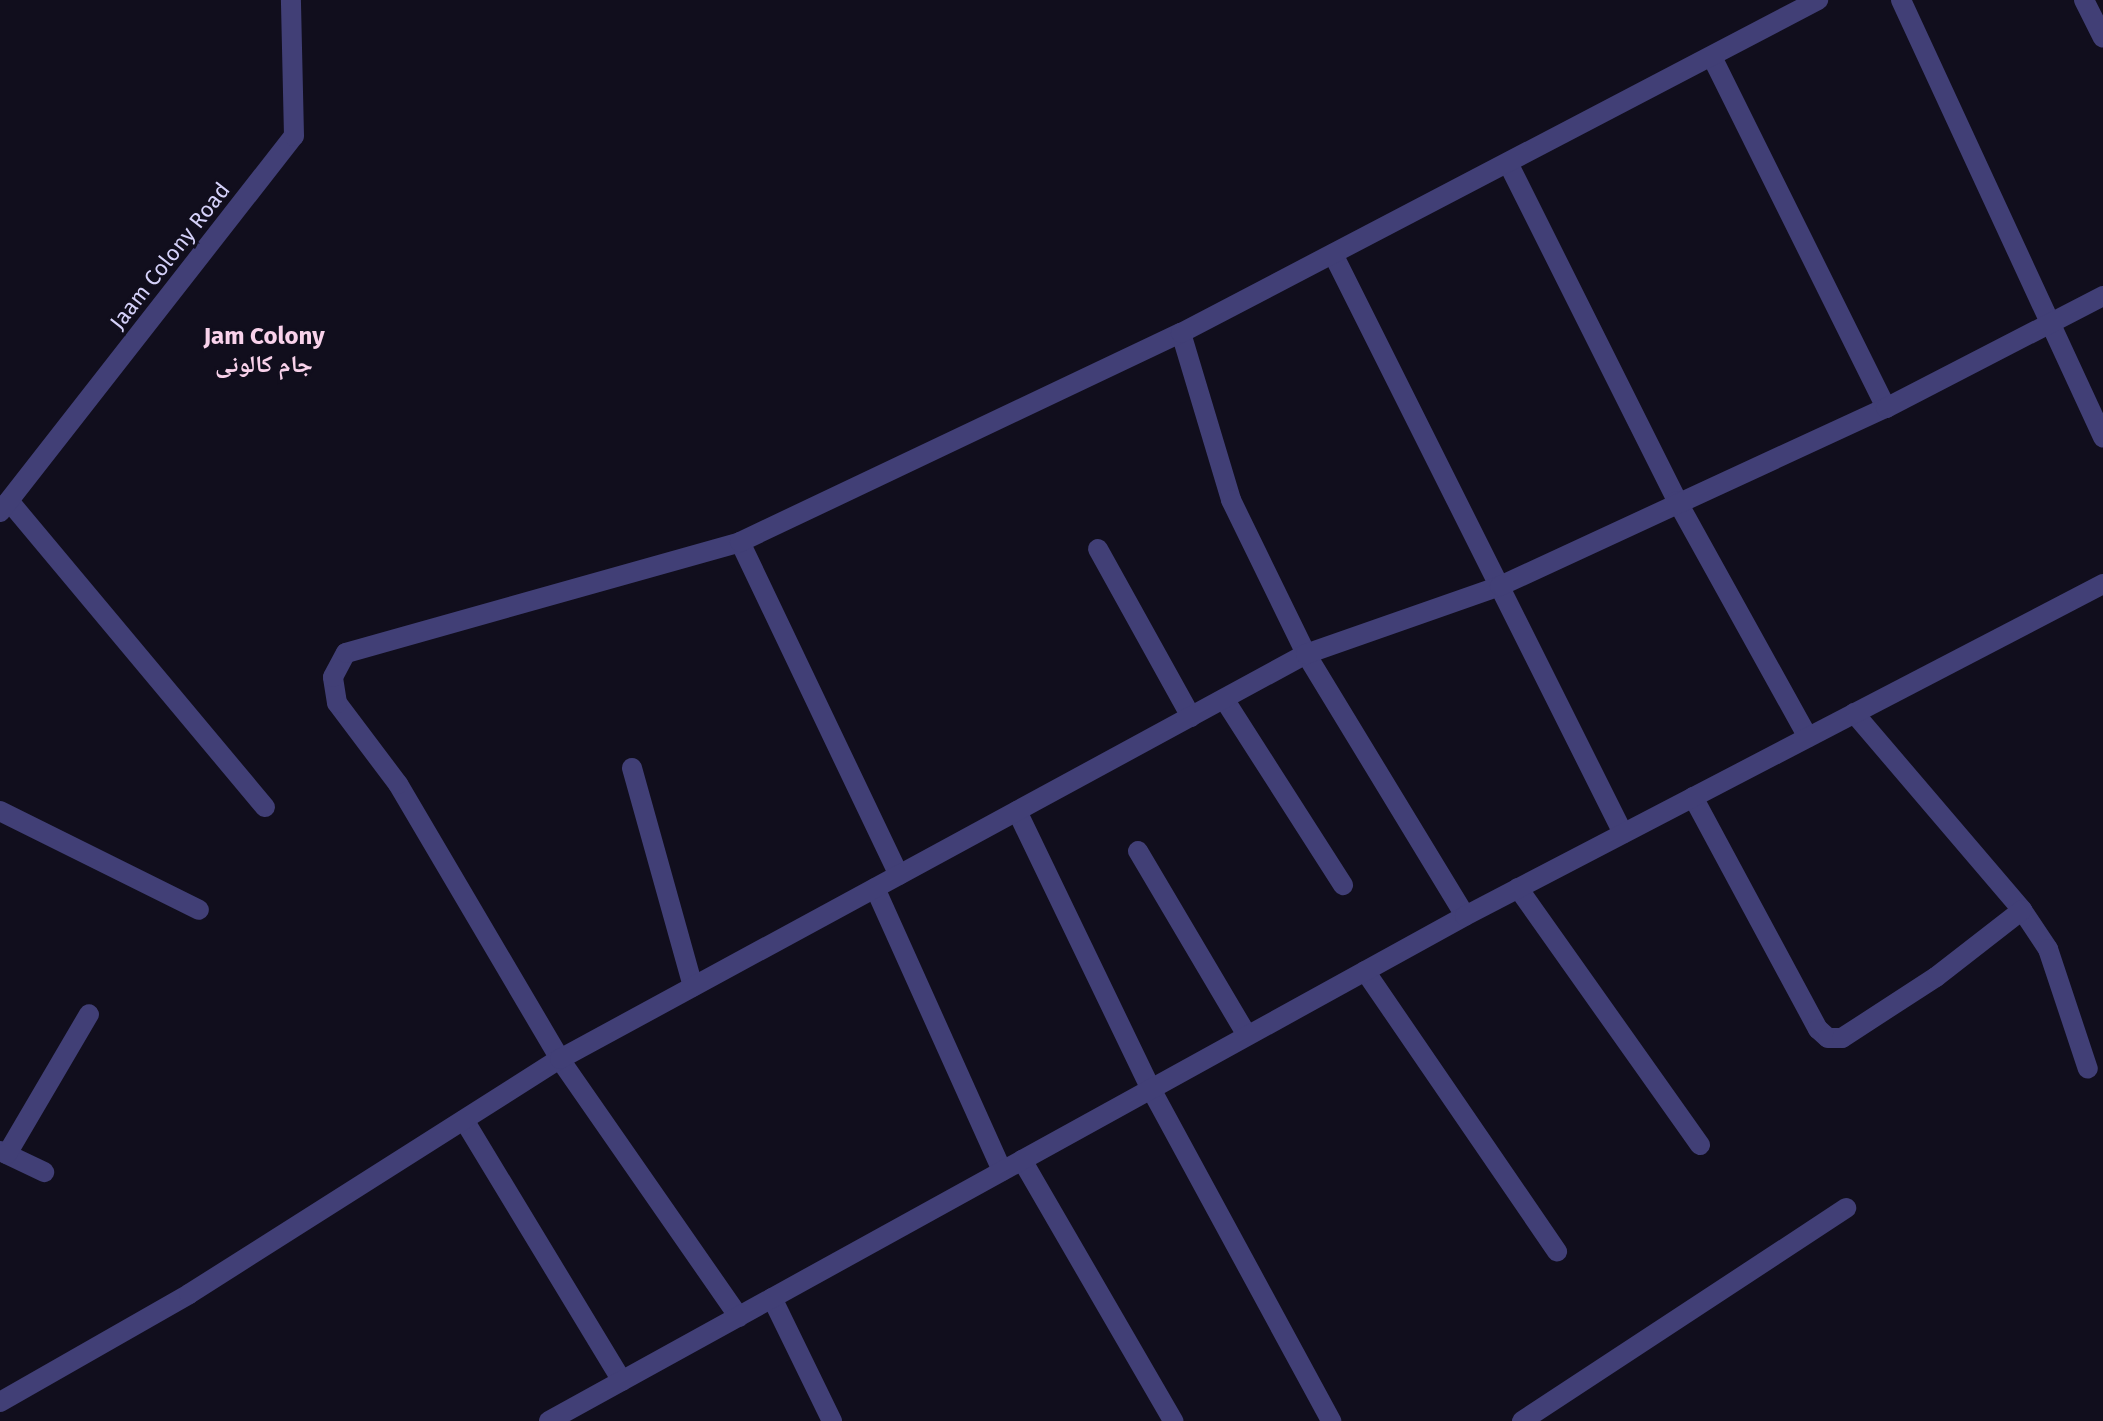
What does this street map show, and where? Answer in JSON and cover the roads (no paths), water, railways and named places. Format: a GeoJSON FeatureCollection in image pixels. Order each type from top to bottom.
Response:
{"type":"FeatureCollection","features":[{"type":"Feature","properties":{"kind":"street","name":"Jaam Colony Road"},"geometry":{"type":"LineString","coordinates":[[4,507],[294,136],[291,0]]}},
{"type":"Feature","properties":{"kind":"street"},"geometry":{"type":"LineString","coordinates":[[739,1317],[560,1059],[398,784],[337,703],[333,677],[346,653],[740,542],[1181,333],[1818,0]]}},
{"type":"Feature","properties":{"kind":"street"},"geometry":{"type":"LineString","coordinates":[[1901,0],[2046,325],[2103,438]]}},
{"type":"Feature","properties":{"kind":"street"},"geometry":{"type":"LineString","coordinates":[[2084,0],[2103,38]]}},
{"type":"Feature","properties":{"kind":"street"},"geometry":{"type":"LineString","coordinates":[[1712,57],[1886,408]]}},
{"type":"Feature","properties":{"kind":"street"},"geometry":{"type":"LineString","coordinates":[[1508,163],[1677,501],[1808,737]]}},
{"type":"Feature","properties":{"kind":"street"},"geometry":{"type":"LineString","coordinates":[[1333,254],[1623,833]]}},
{"type":"Feature","properties":{"kind":"street"},"geometry":{"type":"LineString","coordinates":[[0,1402],[189,1294],[560,1059],[1306,654],[1500,586],[1677,501],[1886,408],[2103,296]]}},
{"type":"Feature","properties":{"kind":"street"},"geometry":{"type":"LineString","coordinates":[[1181,333],[1231,500],[1306,654],[1465,916]]}},
{"type":"Feature","properties":{"kind":"street"},"geometry":{"type":"LineString","coordinates":[[4,507],[265,807]]}},
{"type":"Feature","properties":{"kind":"street"},"geometry":{"type":"LineString","coordinates":[[740,542],[899,875]]}},
{"type":"Feature","properties":{"kind":"street"},"geometry":{"type":"LineString","coordinates":[[1098,549],[1191,717]]}},
{"type":"Feature","properties":{"kind":"street"},"geometry":{"type":"LineString","coordinates":[[549,1421],[1465,916],[2103,584]]}},
{"type":"Feature","properties":{"kind":"street"},"geometry":{"type":"LineString","coordinates":[[1224,699],[1343,885]]}},
{"type":"Feature","properties":{"kind":"street"},"geometry":{"type":"LineString","coordinates":[[1854,713],[2022,910],[2048,949],[2088,1069]]}},
{"type":"Feature","properties":{"kind":"street"},"geometry":{"type":"LineString","coordinates":[[632,768],[693,987]]}},
{"type":"Feature","properties":{"kind":"street"},"geometry":{"type":"LineString","coordinates":[[1693,797],[1818,1029],[1828,1038],[1842,1038],[1936,977],[2022,910]]}},
{"type":"Feature","properties":{"kind":"street"},"geometry":{"type":"LineString","coordinates":[[0,811],[199,910]]}},
{"type":"Feature","properties":{"kind":"street"},"geometry":{"type":"LineString","coordinates":[[1017,811],[1151,1089],[1331,1421]]}},
{"type":"Feature","properties":{"kind":"street"},"geometry":{"type":"LineString","coordinates":[[1138,851],[1247,1035]]}},
{"type":"Feature","properties":{"kind":"street"},"geometry":{"type":"LineString","coordinates":[[875,888],[1002,1171]]}},
{"type":"Feature","properties":{"kind":"street"},"geometry":{"type":"LineString","coordinates":[[1518,888],[1700,1145]]}},
{"type":"Feature","properties":{"kind":"street"},"geometry":{"type":"LineString","coordinates":[[1365,971],[1557,1251]]}},
{"type":"Feature","properties":{"kind":"street"},"geometry":{"type":"LineString","coordinates":[[44,1172],[3,1152],[89,1014]]}},
{"type":"Feature","properties":{"kind":"street"},"geometry":{"type":"LineString","coordinates":[[464,1120],[622,1381]]}},
{"type":"Feature","properties":{"kind":"street"},"geometry":{"type":"LineString","coordinates":[[1022,1160],[1173,1421]]}},
{"type":"Feature","properties":{"kind":"street"},"geometry":{"type":"LineString","coordinates":[[1522,1421],[1846,1208]]}},
{"type":"Feature","properties":{"kind":"street"},"geometry":{"type":"LineString","coordinates":[[772,1298],[832,1421]]}},
{"type":"Feature","properties":{"kind":"district","name":"Jam Colony جام کالونی"},"geometry":{"type":"Point","coordinates":[264,351]}}]}
